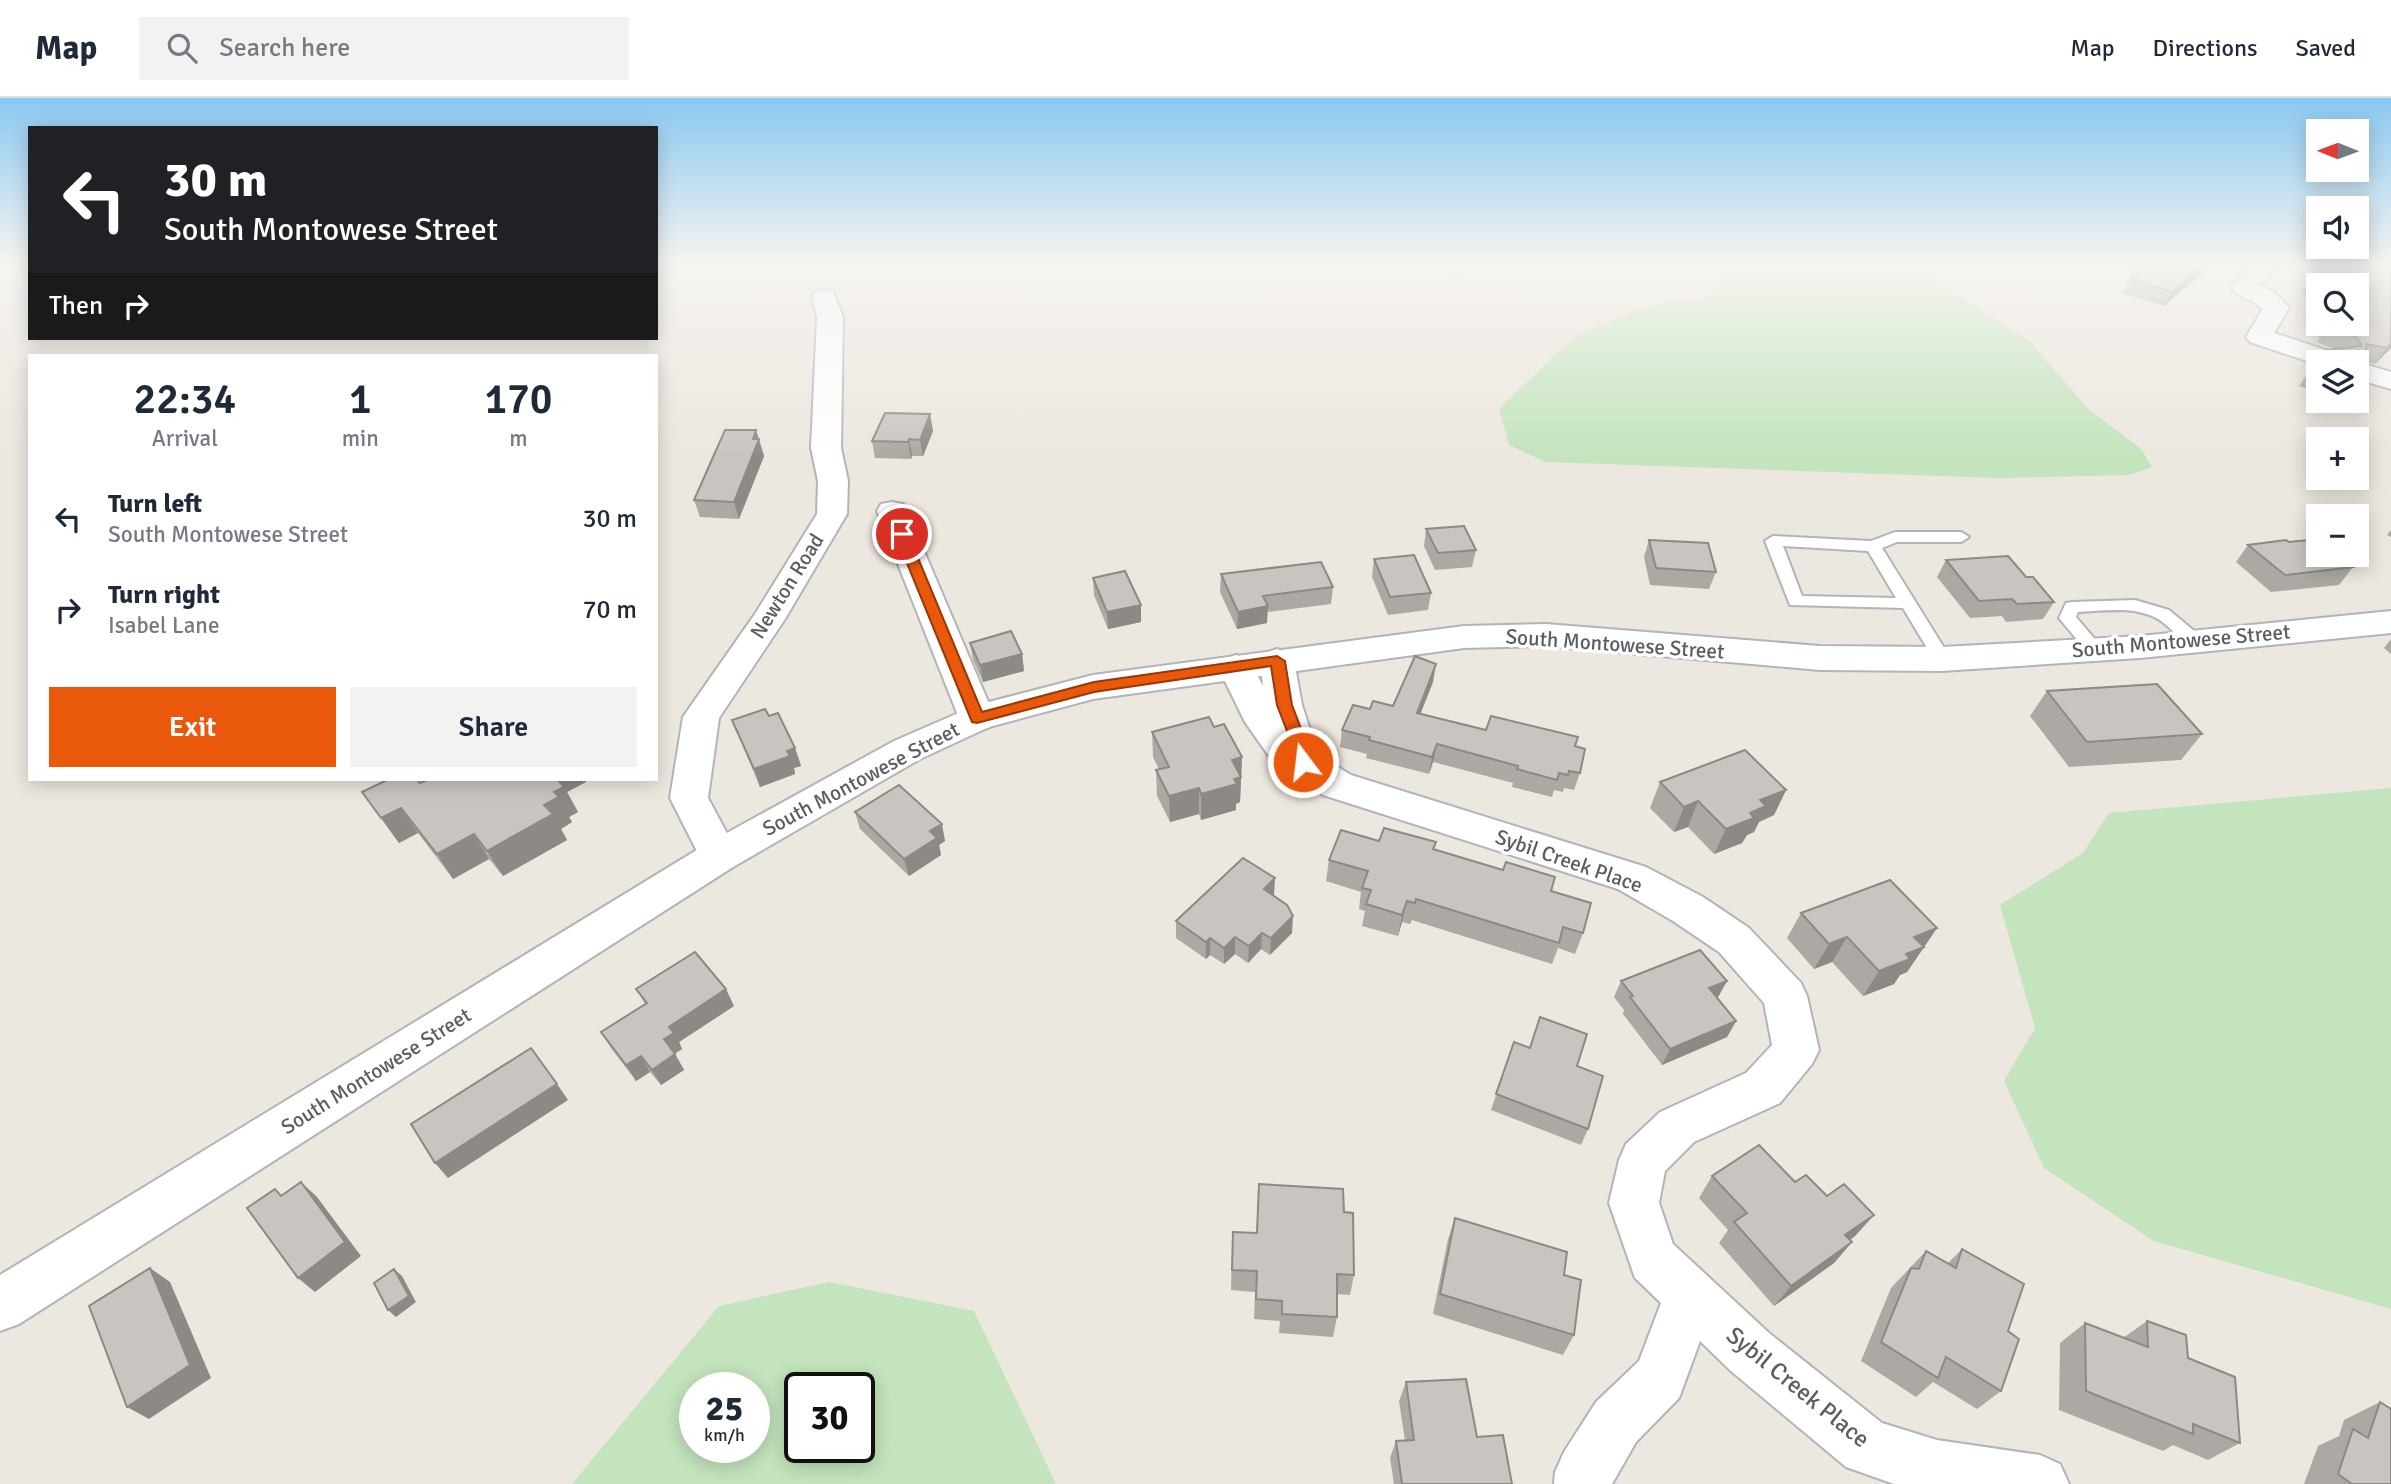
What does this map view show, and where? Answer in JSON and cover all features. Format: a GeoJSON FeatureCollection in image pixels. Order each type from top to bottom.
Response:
{"type":"FeatureCollection","features":[{"type":"Feature","properties":{"kind":"street","name":"Newton Road"},"geometry":{"type":"LineString","coordinates":[[719,856],[689,798],[701,717],[768,619],[832,514],[834,481],[827,448],[830,328]]}},
{"type":"Feature","properties":{"kind":"street"},"geometry":{"type":"LineString","coordinates":[[2264,328],[2259,337],[2306,352]]}},
{"type":"Feature","properties":{"kind":"street"},"geometry":{"type":"LineString","coordinates":[[2369,374],[2391,381]]}},
{"type":"Feature","properties":{"kind":"street"},"geometry":{"type":"LineString","coordinates":[[892,511],[977,718]]}},
{"type":"Feature","properties":{"kind":"street","name":"South Montowese Street"},"geometry":{"type":"LineString","coordinates":[[0,1305],[719,856],[906,750],[977,718],[1094,687],[1464,637],[1546,635],[1668,648],[1820,658],[1942,660],[2095,650],[2391,622]]}},
{"type":"Feature","properties":{"kind":"street"},"geometry":{"type":"LineString","coordinates":[[1277,661],[1284,705],[1303,762]]}},
{"type":"Feature","properties":{"kind":"street","name":"Sybil Creek Place"},"geometry":{"type":"LineString","coordinates":[[1236,667],[1263,722],[1286,753],[1337,785],[1632,878],[1688,909],[1734,940],[1785,996],[1796,1051],[1763,1088],[1677,1128],[1643,1160],[1634,1202],[1653,1260],[1750,1352],[1866,1447],[1937,1469],[2040,1484]]}},
{"type":"Feature","properties":{"kind":"street"},"geometry":{"type":"LineString","coordinates":[[1583,1484],[1584,1472],[1615,1422],[1660,1379],[1690,1296]]}},
{"type":"Feature","properties":{"kind":"lane"},"geometry":{"type":"LineString","coordinates":[[1908,603],[1796,601],[1773,541],[1873,546],[1895,537],[1961,537]]}},
{"type":"Feature","properties":{"kind":"lane"},"geometry":{"type":"LineString","coordinates":[[1873,546],[1942,660]]}},
{"type":"Feature","properties":{"kind":"green space"},"geometry":{"type":"Polygon","coordinates":[[[1595,328],[2009,328],[2031,342],[2088,409],[2140,448],[2152,467],[2129,475],[1998,478],[1546,462],[1509,445],[1499,409],[1574,337],[1595,328]]]}},
{"type":"Feature","properties":{"kind":"green space"},"geometry":{"type":"Polygon","coordinates":[[[2391,788],[2391,1309],[2154,1241],[2044,1168],[2004,1081],[2035,1028],[2000,905],[2083,853],[2109,813],[2391,788]]]}},
{"type":"Feature","properties":{"kind":"green space"},"geometry":{"type":"Polygon","coordinates":[[[829,1282],[974,1311],[1056,1484],[572,1484],[719,1306],[829,1282]]]}},
{"type":"Feature","properties":{"kind":"building"},"geometry":{"type":"Polygon","coordinates":[[[2369,328],[2391,328],[2391,344],[2387,348],[2366,344],[2366,350],[2327,350],[2362,346],[2353,336],[2369,336],[2369,328]]]}},
{"type":"Feature","properties":{"kind":"building"},"geometry":{"type":"Polygon","coordinates":[[[885,413],[930,414],[920,440],[872,441],[885,413]]]}},
{"type":"Feature","properties":{"kind":"building"},"geometry":{"type":"Polygon","coordinates":[[[725,430],[756,430],[753,439],[759,439],[734,502],[694,500],[725,430]]]}},
{"type":"Feature","properties":{"kind":"building"},"geometry":{"type":"Polygon","coordinates":[[[1464,526],[1476,550],[1438,553],[1426,529],[1464,526]]]}},
{"type":"Feature","properties":{"kind":"building"},"geometry":{"type":"Polygon","coordinates":[[[1649,540],[1708,543],[1716,572],[1656,568],[1649,540]]]}},
{"type":"Feature","properties":{"kind":"building"},"geometry":{"type":"Polygon","coordinates":[[[2286,540],[2306,540],[2306,567],[2353,567],[2285,575],[2248,545],[2286,540]]]}},
{"type":"Feature","properties":{"kind":"building"},"geometry":{"type":"Polygon","coordinates":[[[1414,555],[1431,593],[1390,597],[1374,559],[1414,555]]]}},
{"type":"Feature","properties":{"kind":"building"},"geometry":{"type":"Polygon","coordinates":[[[2008,556],[2026,577],[2033,577],[2054,602],[2017,604],[2012,599],[1979,601],[1946,560],[2008,556]]]}},
{"type":"Feature","properties":{"kind":"building"},"geometry":{"type":"Polygon","coordinates":[[[1321,562],[1333,587],[1263,596],[1268,606],[1238,612],[1221,574],[1321,562]]]}},
{"type":"Feature","properties":{"kind":"building"},"geometry":{"type":"Polygon","coordinates":[[[1125,571],[1141,605],[1107,612],[1093,578],[1125,571]]]}},
{"type":"Feature","properties":{"kind":"building"},"geometry":{"type":"Polygon","coordinates":[[[1011,631],[1022,654],[980,665],[970,643],[1011,631]]]}},
{"type":"Feature","properties":{"kind":"building"},"geometry":{"type":"Polygon","coordinates":[[[1415,656],[1436,664],[1417,713],[1486,730],[1491,716],[1578,737],[1575,746],[1585,749],[1580,773],[1559,773],[1557,780],[1517,769],[1518,766],[1437,744],[1432,757],[1342,730],[1353,705],[1370,709],[1373,701],[1393,706],[1415,656]]]}},
{"type":"Feature","properties":{"kind":"building"},"geometry":{"type":"Polygon","coordinates":[[[2157,684],[2202,734],[2087,742],[2047,691],[2157,684]]]}},
{"type":"Feature","properties":{"kind":"building"},"geometry":{"type":"Polygon","coordinates":[[[765,709],[769,716],[778,713],[795,748],[787,751],[790,756],[754,769],[732,720],[765,709]]]}},
{"type":"Feature","properties":{"kind":"building"},"geometry":{"type":"Polygon","coordinates":[[[1209,717],[1214,727],[1224,724],[1242,757],[1232,760],[1241,777],[1234,779],[1237,784],[1201,794],[1199,788],[1169,796],[1156,770],[1169,767],[1152,732],[1209,717]]]}},
{"type":"Feature","properties":{"kind":"building"},"geometry":{"type":"Polygon","coordinates":[[[1745,750],[1786,790],[1760,800],[1766,806],[1750,813],[1754,818],[1726,829],[1698,801],[1684,807],[1660,782],[1745,750]]]}},
{"type":"Feature","properties":{"kind":"building"},"geometry":{"type":"Polygon","coordinates":[[[385,781],[559,781],[564,787],[554,792],[559,797],[544,805],[553,814],[487,851],[474,834],[437,854],[401,808],[381,818],[362,792],[385,781]]]}},
{"type":"Feature","properties":{"kind":"building"},"geometry":{"type":"Polygon","coordinates":[[[899,785],[942,824],[930,831],[937,838],[904,859],[855,812],[899,785]]]}},
{"type":"Feature","properties":{"kind":"building"},"geometry":{"type":"Polygon","coordinates":[[[1384,828],[1436,842],[1433,849],[1503,870],[1506,862],[1555,877],[1551,891],[1591,903],[1583,933],[1563,927],[1559,943],[1416,899],[1415,903],[1407,901],[1402,915],[1366,904],[1371,890],[1362,888],[1368,871],[1329,860],[1341,830],[1379,841],[1384,828]]]}},
{"type":"Feature","properties":{"kind":"building"},"geometry":{"type":"Polygon","coordinates":[[[1243,858],[1275,878],[1264,889],[1287,905],[1293,916],[1271,938],[1262,933],[1249,946],[1235,937],[1224,948],[1210,938],[1206,942],[1176,921],[1243,858]]]}},
{"type":"Feature","properties":{"kind":"building"},"geometry":{"type":"Polygon","coordinates":[[[1890,880],[1937,928],[1914,937],[1924,947],[1906,954],[1910,959],[1879,971],[1847,937],[1829,944],[1801,913],[1890,880]]]}},
{"type":"Feature","properties":{"kind":"building"},"geometry":{"type":"Polygon","coordinates":[[[1700,950],[1727,981],[1709,988],[1736,1021],[1670,1049],[1621,981],[1700,950]]]}},
{"type":"Feature","properties":{"kind":"building"},"geometry":{"type":"Polygon","coordinates":[[[695,952],[726,989],[669,1027],[674,1033],[664,1039],[675,1054],[652,1070],[641,1056],[626,1065],[601,1032],[647,1003],[636,989],[695,952]]]}},
{"type":"Feature","properties":{"kind":"building"},"geometry":{"type":"Polygon","coordinates":[[[1540,1017],[1587,1034],[1577,1066],[1603,1076],[1588,1129],[1496,1094],[1514,1042],[1530,1048],[1540,1017]]]}},
{"type":"Feature","properties":{"kind":"building"},"geometry":{"type":"Polygon","coordinates":[[[531,1048],[557,1084],[435,1163],[411,1124],[531,1048]]]}},
{"type":"Feature","properties":{"kind":"building"},"geometry":{"type":"Polygon","coordinates":[[[1759,1145],[1795,1182],[1806,1175],[1827,1196],[1844,1184],[1874,1215],[1845,1235],[1852,1242],[1791,1286],[1734,1222],[1747,1213],[1712,1176],[1759,1145]]]}},
{"type":"Feature","properties":{"kind":"building"},"geometry":{"type":"Polygon","coordinates":[[[301,1182],[345,1242],[298,1278],[247,1208],[275,1189],[281,1196],[301,1182]]]}},
{"type":"Feature","properties":{"kind":"building"},"geometry":{"type":"Polygon","coordinates":[[[1259,1184],[1343,1189],[1344,1212],[1353,1213],[1354,1275],[1337,1274],[1337,1317],[1282,1314],[1282,1301],[1256,1299],[1257,1271],[1232,1270],[1233,1232],[1257,1233],[1259,1184]]]}},
{"type":"Feature","properties":{"kind":"building"},"geometry":{"type":"Polygon","coordinates":[[[1455,1218],[1567,1252],[1564,1275],[1581,1280],[1574,1335],[1440,1294],[1455,1218]]]}},
{"type":"Feature","properties":{"kind":"building"},"geometry":{"type":"Polygon","coordinates":[[[1962,1249],[2024,1284],[2008,1331],[2019,1339],[2001,1391],[1946,1357],[1938,1378],[1881,1342],[1911,1268],[1919,1269],[1926,1251],[1956,1268],[1962,1249]]]}},
{"type":"Feature","properties":{"kind":"building"},"geometry":{"type":"Polygon","coordinates":[[[150,1268],[190,1365],[127,1407],[89,1306],[150,1268]]]}},
{"type":"Feature","properties":{"kind":"building"},"geometry":{"type":"Polygon","coordinates":[[[394,1269],[409,1296],[388,1310],[374,1283],[394,1269]]]}},
{"type":"Feature","properties":{"kind":"building"},"geometry":{"type":"Polygon","coordinates":[[[2147,1321],[2186,1335],[2188,1358],[2235,1377],[2240,1443],[2193,1424],[2193,1434],[2086,1391],[2085,1323],[2148,1347],[2147,1321]]]}},
{"type":"Feature","properties":{"kind":"building"},"geometry":{"type":"Polygon","coordinates":[[[1466,1379],[1477,1437],[1503,1435],[1512,1484],[1402,1484],[1396,1441],[1414,1440],[1406,1382],[1466,1379]]]}},
{"type":"Feature","properties":{"kind":"building"},"geometry":{"type":"Polygon","coordinates":[[[2380,1402],[2391,1409],[2391,1484],[2352,1484],[2338,1474],[2353,1429],[2368,1438],[2380,1402]]]}},
{"type":"Feature","properties":{"kind":"route"},"geometry":{"type":"LineString","coordinates":[[902,534],[977,718],[1094,687],[1277,661],[1284,705],[1303,762]]}}]}
